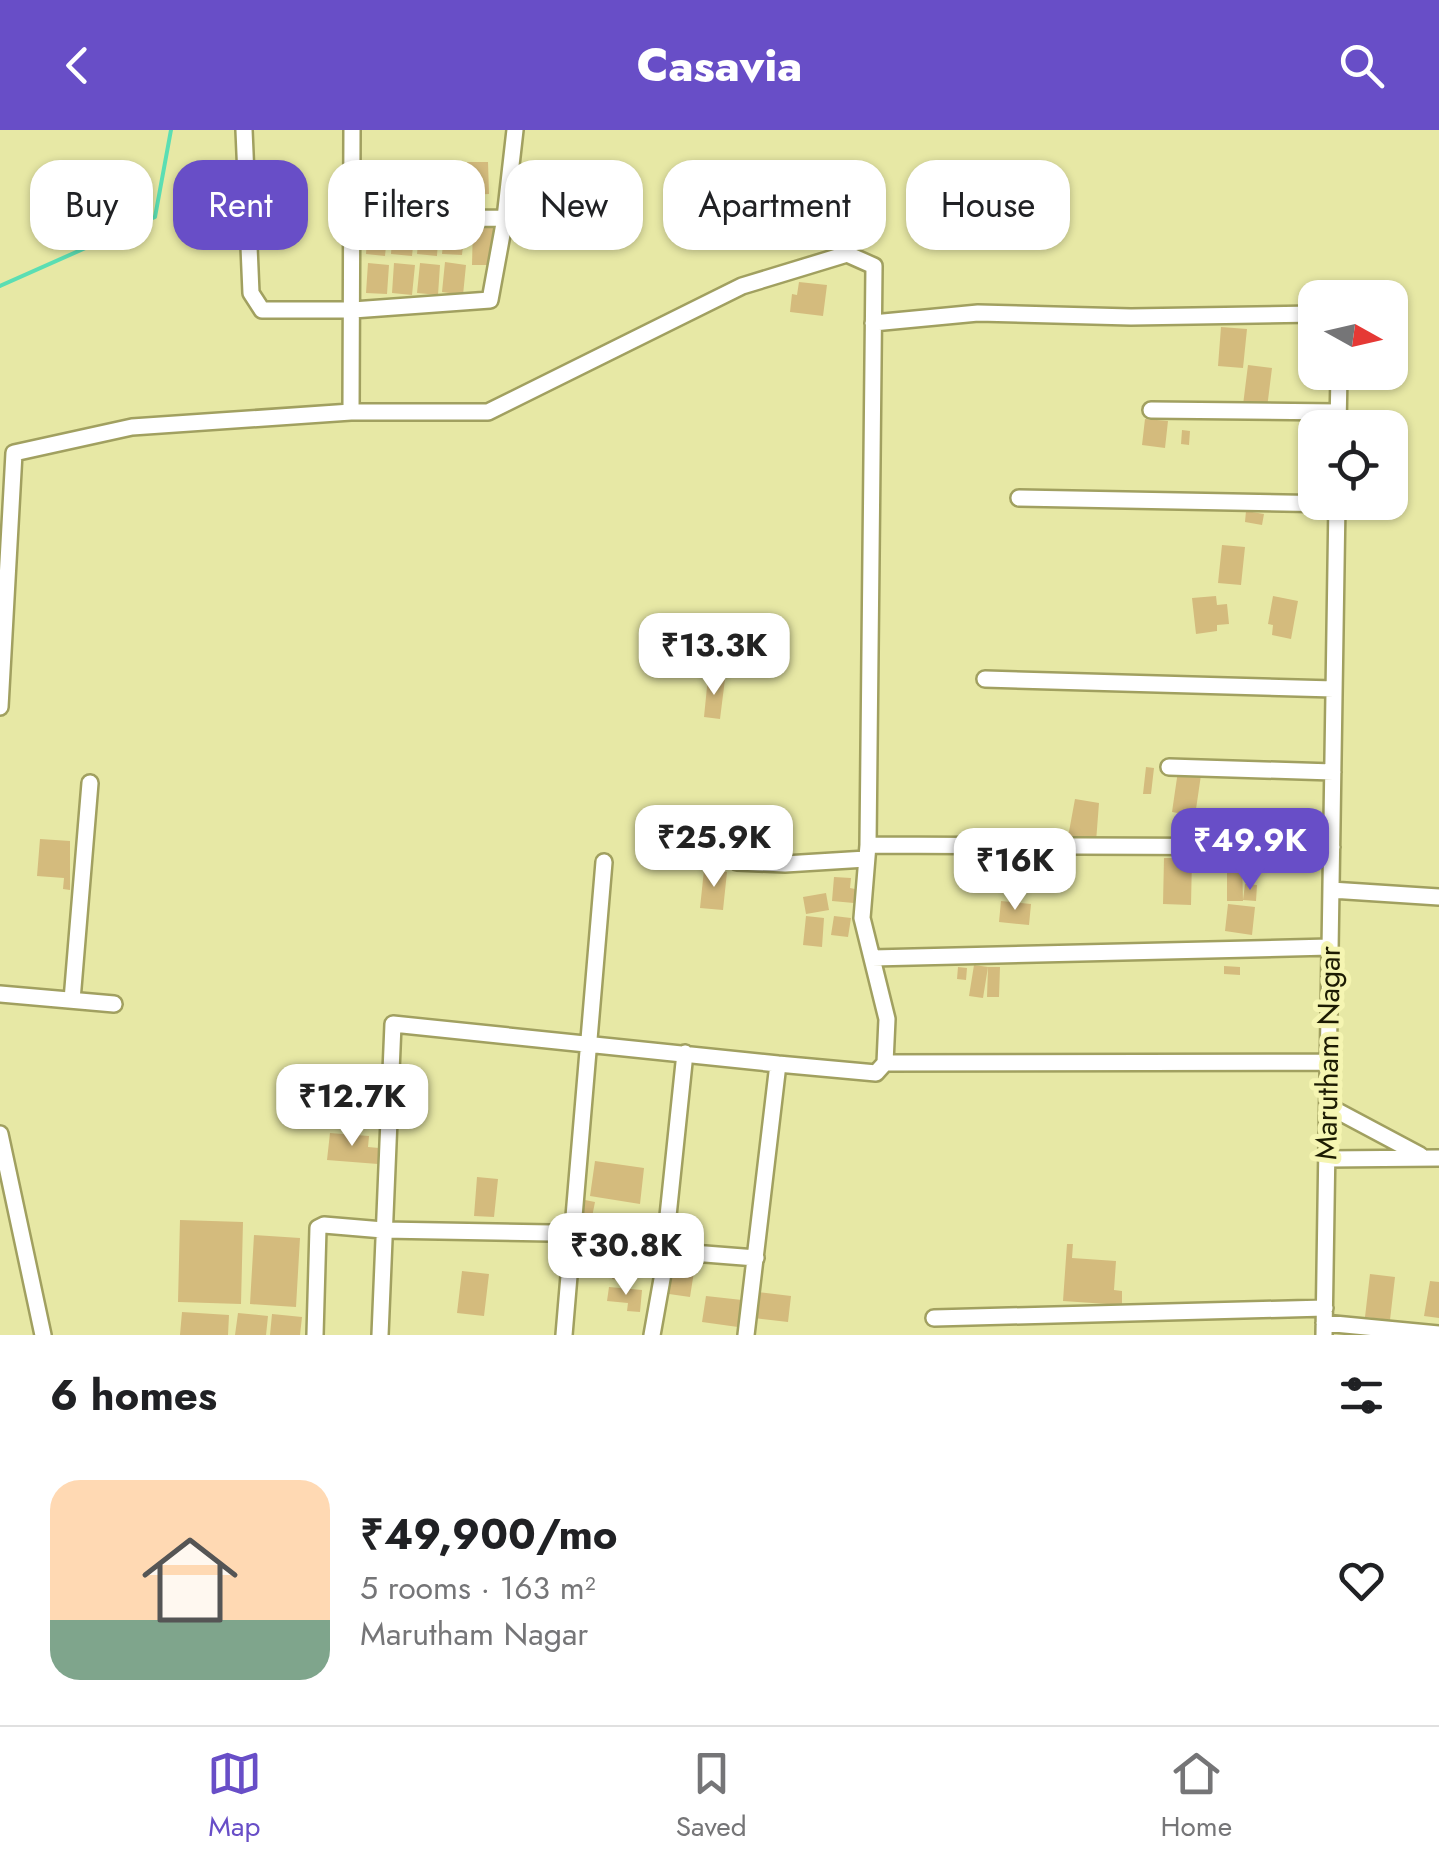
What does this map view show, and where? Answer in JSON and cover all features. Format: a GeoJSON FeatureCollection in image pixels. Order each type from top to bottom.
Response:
{"type":"FeatureCollection","features":[{"type":"Feature","properties":{"kind":"street"},"geometry":{"type":"LineString","coordinates":[[244,130],[251,293],[262,310],[353,310],[490,300],[505,218],[485,218]]}},
{"type":"Feature","properties":{"kind":"street"},"geometry":{"type":"LineString","coordinates":[[352,130],[352,160]]}},
{"type":"Feature","properties":{"kind":"street"},"geometry":{"type":"LineString","coordinates":[[512,160],[515,130]]}},
{"type":"Feature","properties":{"kind":"street"},"geometry":{"type":"LineString","coordinates":[[351,412],[352,250]]}},
{"type":"Feature","properties":{"kind":"street"},"geometry":{"type":"LineString","coordinates":[[0,707],[14,453],[132,427],[351,412],[488,412],[742,286],[847,254],[874,266],[867,852],[862,918],[887,1019],[885,1063],[876,1073],[392,1024],[380,1335]]}},
{"type":"Feature","properties":{"kind":"street"},"geometry":{"type":"LineString","coordinates":[[873,324],[978,313],[1298,314]]}},
{"type":"Feature","properties":{"kind":"street"},"geometry":{"type":"LineString","coordinates":[[1151,410],[1298,418]]}},
{"type":"Feature","properties":{"kind":"street"},"geometry":{"type":"LineString","coordinates":[[1019,498],[1298,502]]}},
{"type":"Feature","properties":{"kind":"street","name":"Marutham Nagar"},"geometry":{"type":"LineString","coordinates":[[1324,1322],[1337,520]]}},
{"type":"Feature","properties":{"kind":"street"},"geometry":{"type":"LineString","coordinates":[[985,680],[1334,690]]}},
{"type":"Feature","properties":{"kind":"street"},"geometry":{"type":"LineString","coordinates":[[1169,767],[1333,772]]}},
{"type":"Feature","properties":{"kind":"street"},"geometry":{"type":"LineString","coordinates":[[72,1000],[90,783]]}},
{"type":"Feature","properties":{"kind":"street"},"geometry":{"type":"LineString","coordinates":[[737,862],[785,864],[867,852],[1332,847]]}},
{"type":"Feature","properties":{"kind":"street"},"geometry":{"type":"LineString","coordinates":[[564,1335],[604,862]]}},
{"type":"Feature","properties":{"kind":"street"},"geometry":{"type":"LineString","coordinates":[[1331,890],[1439,897]]}},
{"type":"Feature","properties":{"kind":"street"},"geometry":{"type":"LineString","coordinates":[[872,958],[1330,947]]}},
{"type":"Feature","properties":{"kind":"street"},"geometry":{"type":"LineString","coordinates":[[0,994],[114,1004]]}},
{"type":"Feature","properties":{"kind":"street"},"geometry":{"type":"LineString","coordinates":[[652,1335],[666,1243],[684,1053]]}},
{"type":"Feature","properties":{"kind":"street"},"geometry":{"type":"LineString","coordinates":[[885,1063],[1328,1062]]}},
{"type":"Feature","properties":{"kind":"street"},"geometry":{"type":"LineString","coordinates":[[746,1335],[778,1064]]}},
{"type":"Feature","properties":{"kind":"street"},"geometry":{"type":"LineString","coordinates":[[1328,1106],[1431,1158]]}},
{"type":"Feature","properties":{"kind":"street"},"geometry":{"type":"LineString","coordinates":[[0,1134],[44,1335]]}},
{"type":"Feature","properties":{"kind":"street"},"geometry":{"type":"LineString","coordinates":[[1327,1159],[1431,1158]]}},
{"type":"Feature","properties":{"kind":"street"},"geometry":{"type":"LineString","coordinates":[[314,1335],[318,1228],[324,1225],[573,1234],[666,1243],[756,1258]]}},
{"type":"Feature","properties":{"kind":"street"},"geometry":{"type":"LineString","coordinates":[[934,1318],[1324,1322],[1439,1334]]}},
{"type":"Feature","properties":{"kind":"building"},"geometry":{"type":"Polygon","coordinates":[[[485,162],[488,162],[489,194],[485,194],[485,162]]]}},
{"type":"Feature","properties":{"kind":"building"},"geometry":{"type":"Polygon","coordinates":[[[485,226],[496,226],[494,265],[472,265],[472,250],[485,250],[485,226]]]}},
{"type":"Feature","properties":{"kind":"building"},"geometry":{"type":"Polygon","coordinates":[[[366,250],[386,250],[385,256],[366,254],[366,250]]]}},
{"type":"Feature","properties":{"kind":"building"},"geometry":{"type":"Polygon","coordinates":[[[391,250],[413,250],[412,256],[391,254],[391,250]]]}},
{"type":"Feature","properties":{"kind":"building"},"geometry":{"type":"Polygon","coordinates":[[[417,250],[437,250],[437,256],[417,254],[417,250]]]}},
{"type":"Feature","properties":{"kind":"building"},"geometry":{"type":"Polygon","coordinates":[[[442,250],[462,250],[462,255],[442,254],[442,250]]]}},
{"type":"Feature","properties":{"kind":"building"},"geometry":{"type":"Polygon","coordinates":[[[445,262],[466,265],[463,295],[442,292],[445,262]]]}},
{"type":"Feature","properties":{"kind":"building"},"geometry":{"type":"Polygon","coordinates":[[[368,263],[389,265],[387,294],[366,293],[368,263]]]}},
{"type":"Feature","properties":{"kind":"building"},"geometry":{"type":"Polygon","coordinates":[[[394,263],[415,265],[412,295],[392,293],[394,263]]]}},
{"type":"Feature","properties":{"kind":"building"},"geometry":{"type":"Polygon","coordinates":[[[420,263],[440,265],[438,295],[417,293],[420,263]]]}},
{"type":"Feature","properties":{"kind":"building"},"geometry":{"type":"Polygon","coordinates":[[[799,282],[827,285],[823,316],[790,312],[792,294],[797,295],[799,282]]]}},
{"type":"Feature","properties":{"kind":"building"},"geometry":{"type":"Polygon","coordinates":[[[1221,327],[1247,329],[1243,368],[1218,366],[1221,327]]]}},
{"type":"Feature","properties":{"kind":"building"},"geometry":{"type":"Polygon","coordinates":[[[1248,365],[1272,368],[1267,408],[1243,405],[1248,365]]]}},
{"type":"Feature","properties":{"kind":"building"},"geometry":{"type":"Polygon","coordinates":[[[1145,419],[1168,421],[1165,448],[1142,445],[1145,419]]]}},
{"type":"Feature","properties":{"kind":"building"},"geometry":{"type":"Polygon","coordinates":[[[1182,430],[1190,431],[1189,445],[1181,444],[1182,430]]]}},
{"type":"Feature","properties":{"kind":"building"},"geometry":{"type":"Polygon","coordinates":[[[1246,511],[1264,514],[1262,525],[1245,522],[1246,511]]]}},
{"type":"Feature","properties":{"kind":"building"},"geometry":{"type":"Polygon","coordinates":[[[1222,545],[1245,547],[1241,585],[1218,583],[1222,545]]]}},
{"type":"Feature","properties":{"kind":"building"},"geometry":{"type":"Polygon","coordinates":[[[1216,596],[1217,605],[1227,604],[1229,624],[1217,625],[1217,631],[1196,634],[1192,598],[1216,596]]]}},
{"type":"Feature","properties":{"kind":"building"},"geometry":{"type":"Polygon","coordinates":[[[1273,596],[1298,601],[1291,639],[1272,635],[1273,625],[1268,624],[1273,596]]]}},
{"type":"Feature","properties":{"kind":"building"},"geometry":{"type":"Polygon","coordinates":[[[708,677],[725,679],[720,719],[704,717],[708,677]]]}},
{"type":"Feature","properties":{"kind":"building"},"geometry":{"type":"Polygon","coordinates":[[[1146,767],[1154,768],[1151,794],[1143,794],[1146,767]]]}},
{"type":"Feature","properties":{"kind":"building"},"geometry":{"type":"Polygon","coordinates":[[[1178,771],[1201,775],[1195,816],[1172,812],[1178,771]]]}},
{"type":"Feature","properties":{"kind":"building"},"geometry":{"type":"Polygon","coordinates":[[[1075,799],[1099,803],[1096,842],[1068,837],[1075,799]]]}},
{"type":"Feature","properties":{"kind":"building"},"geometry":{"type":"Polygon","coordinates":[[[40,839],[70,841],[70,890],[63,889],[64,878],[37,876],[40,839]]]}},
{"type":"Feature","properties":{"kind":"building"},"geometry":{"type":"Polygon","coordinates":[[[1164,858],[1192,858],[1191,905],[1163,904],[1164,858]]]}},
{"type":"Feature","properties":{"kind":"building"},"geometry":{"type":"Polygon","coordinates":[[[1227,859],[1242,859],[1243,901],[1227,901],[1227,859]]]}},
{"type":"Feature","properties":{"kind":"building"},"geometry":{"type":"Polygon","coordinates":[[[973,860],[998,862],[996,893],[972,892],[973,860]]]}},
{"type":"Feature","properties":{"kind":"building"},"geometry":{"type":"Polygon","coordinates":[[[704,870],[727,872],[723,910],[700,908],[704,870]]]}},
{"type":"Feature","properties":{"kind":"building"},"geometry":{"type":"Polygon","coordinates":[[[834,877],[851,878],[854,903],[832,901],[834,877]]]}},
{"type":"Feature","properties":{"kind":"building"},"geometry":{"type":"Polygon","coordinates":[[[1245,884],[1257,885],[1256,901],[1243,900],[1245,884]]]}},
{"type":"Feature","properties":{"kind":"building"},"geometry":{"type":"Polygon","coordinates":[[[826,893],[829,910],[806,914],[803,897],[826,893]]]}},
{"type":"Feature","properties":{"kind":"building"},"geometry":{"type":"Polygon","coordinates":[[[1001,901],[1031,904],[1029,925],[999,922],[1001,901]]]}},
{"type":"Feature","properties":{"kind":"building"},"geometry":{"type":"Polygon","coordinates":[[[1228,904],[1255,907],[1252,935],[1225,931],[1228,904]]]}},
{"type":"Feature","properties":{"kind":"building"},"geometry":{"type":"Polygon","coordinates":[[[806,916],[824,918],[822,947],[803,945],[806,916]]]}},
{"type":"Feature","properties":{"kind":"building"},"geometry":{"type":"Polygon","coordinates":[[[834,916],[851,918],[848,937],[831,935],[834,916]]]}},
{"type":"Feature","properties":{"kind":"building"},"geometry":{"type":"Polygon","coordinates":[[[974,965],[988,967],[983,998],[969,996],[974,965]]]}},
{"type":"Feature","properties":{"kind":"building"},"geometry":{"type":"Polygon","coordinates":[[[1224,966],[1240,967],[1240,975],[1224,974],[1224,966]]]}},
{"type":"Feature","properties":{"kind":"building"},"geometry":{"type":"Polygon","coordinates":[[[958,967],[967,968],[966,980],[957,979],[958,967]]]}},
{"type":"Feature","properties":{"kind":"building"},"geometry":{"type":"Polygon","coordinates":[[[988,967],[1000,967],[999,997],[987,997],[988,967]]]}},
{"type":"Feature","properties":{"kind":"building"},"geometry":{"type":"Polygon","coordinates":[[[330,1133],[369,1136],[368,1147],[379,1148],[378,1164],[327,1160],[330,1133]]]}},
{"type":"Feature","properties":{"kind":"building"},"geometry":{"type":"Polygon","coordinates":[[[595,1161],[644,1168],[640,1204],[590,1196],[595,1161]]]}},
{"type":"Feature","properties":{"kind":"building"},"geometry":{"type":"Polygon","coordinates":[[[477,1177],[498,1179],[494,1217],[474,1216],[477,1177]]]}},
{"type":"Feature","properties":{"kind":"building"},"geometry":{"type":"Polygon","coordinates":[[[580,1199],[595,1202],[590,1227],[575,1224],[580,1199]]]}},
{"type":"Feature","properties":{"kind":"building"},"geometry":{"type":"Polygon","coordinates":[[[594,1213],[616,1215],[614,1231],[592,1229],[594,1213]]]}},
{"type":"Feature","properties":{"kind":"building"},"geometry":{"type":"Polygon","coordinates":[[[180,1220],[243,1222],[241,1304],[178,1302],[180,1220]]]}},
{"type":"Feature","properties":{"kind":"building"},"geometry":{"type":"Polygon","coordinates":[[[254,1235],[300,1238],[296,1307],[250,1304],[254,1235]]]}},
{"type":"Feature","properties":{"kind":"building"},"geometry":{"type":"Polygon","coordinates":[[[1067,1244],[1073,1244],[1072,1258],[1116,1261],[1114,1290],[1122,1291],[1122,1305],[1063,1301],[1067,1244]]]}},
{"type":"Feature","properties":{"kind":"building"},"geometry":{"type":"Polygon","coordinates":[[[675,1256],[696,1259],[690,1297],[669,1294],[675,1256]]]}},
{"type":"Feature","properties":{"kind":"building"},"geometry":{"type":"Polygon","coordinates":[[[613,1266],[624,1268],[622,1281],[612,1279],[613,1266]]]}},
{"type":"Feature","properties":{"kind":"building"},"geometry":{"type":"Polygon","coordinates":[[[462,1271],[489,1274],[484,1316],[457,1313],[462,1271]]]}},
{"type":"Feature","properties":{"kind":"building"},"geometry":{"type":"Polygon","coordinates":[[[1370,1274],[1395,1277],[1390,1320],[1365,1317],[1370,1274]]]}},
{"type":"Feature","properties":{"kind":"building"},"geometry":{"type":"Polygon","coordinates":[[[1430,1281],[1439,1282],[1439,1318],[1424,1316],[1430,1281]]]}},
{"type":"Feature","properties":{"kind":"building"},"geometry":{"type":"Polygon","coordinates":[[[609,1287],[642,1290],[640,1312],[627,1311],[628,1303],[607,1301],[609,1287]]]}},
{"type":"Feature","properties":{"kind":"building"},"geometry":{"type":"Polygon","coordinates":[[[757,1292],[791,1296],[788,1322],[754,1318],[757,1292]]]}},
{"type":"Feature","properties":{"kind":"building"},"geometry":{"type":"Polygon","coordinates":[[[706,1296],[742,1300],[738,1327],[702,1322],[706,1296]]]}},
{"type":"Feature","properties":{"kind":"building"},"geometry":{"type":"Polygon","coordinates":[[[182,1312],[229,1315],[228,1335],[180,1335],[182,1312]]]}},
{"type":"Feature","properties":{"kind":"building"},"geometry":{"type":"Polygon","coordinates":[[[238,1313],[268,1316],[266,1335],[235,1335],[238,1313]]]}},
{"type":"Feature","properties":{"kind":"building"},"geometry":{"type":"Polygon","coordinates":[[[272,1314],[302,1317],[300,1335],[270,1335],[272,1314]]]}},
{"type":"Feature","properties":{"kind":"waterway"},"geometry":{"type":"LineString","coordinates":[[0,286],[155,217],[171,130]]}}]}
